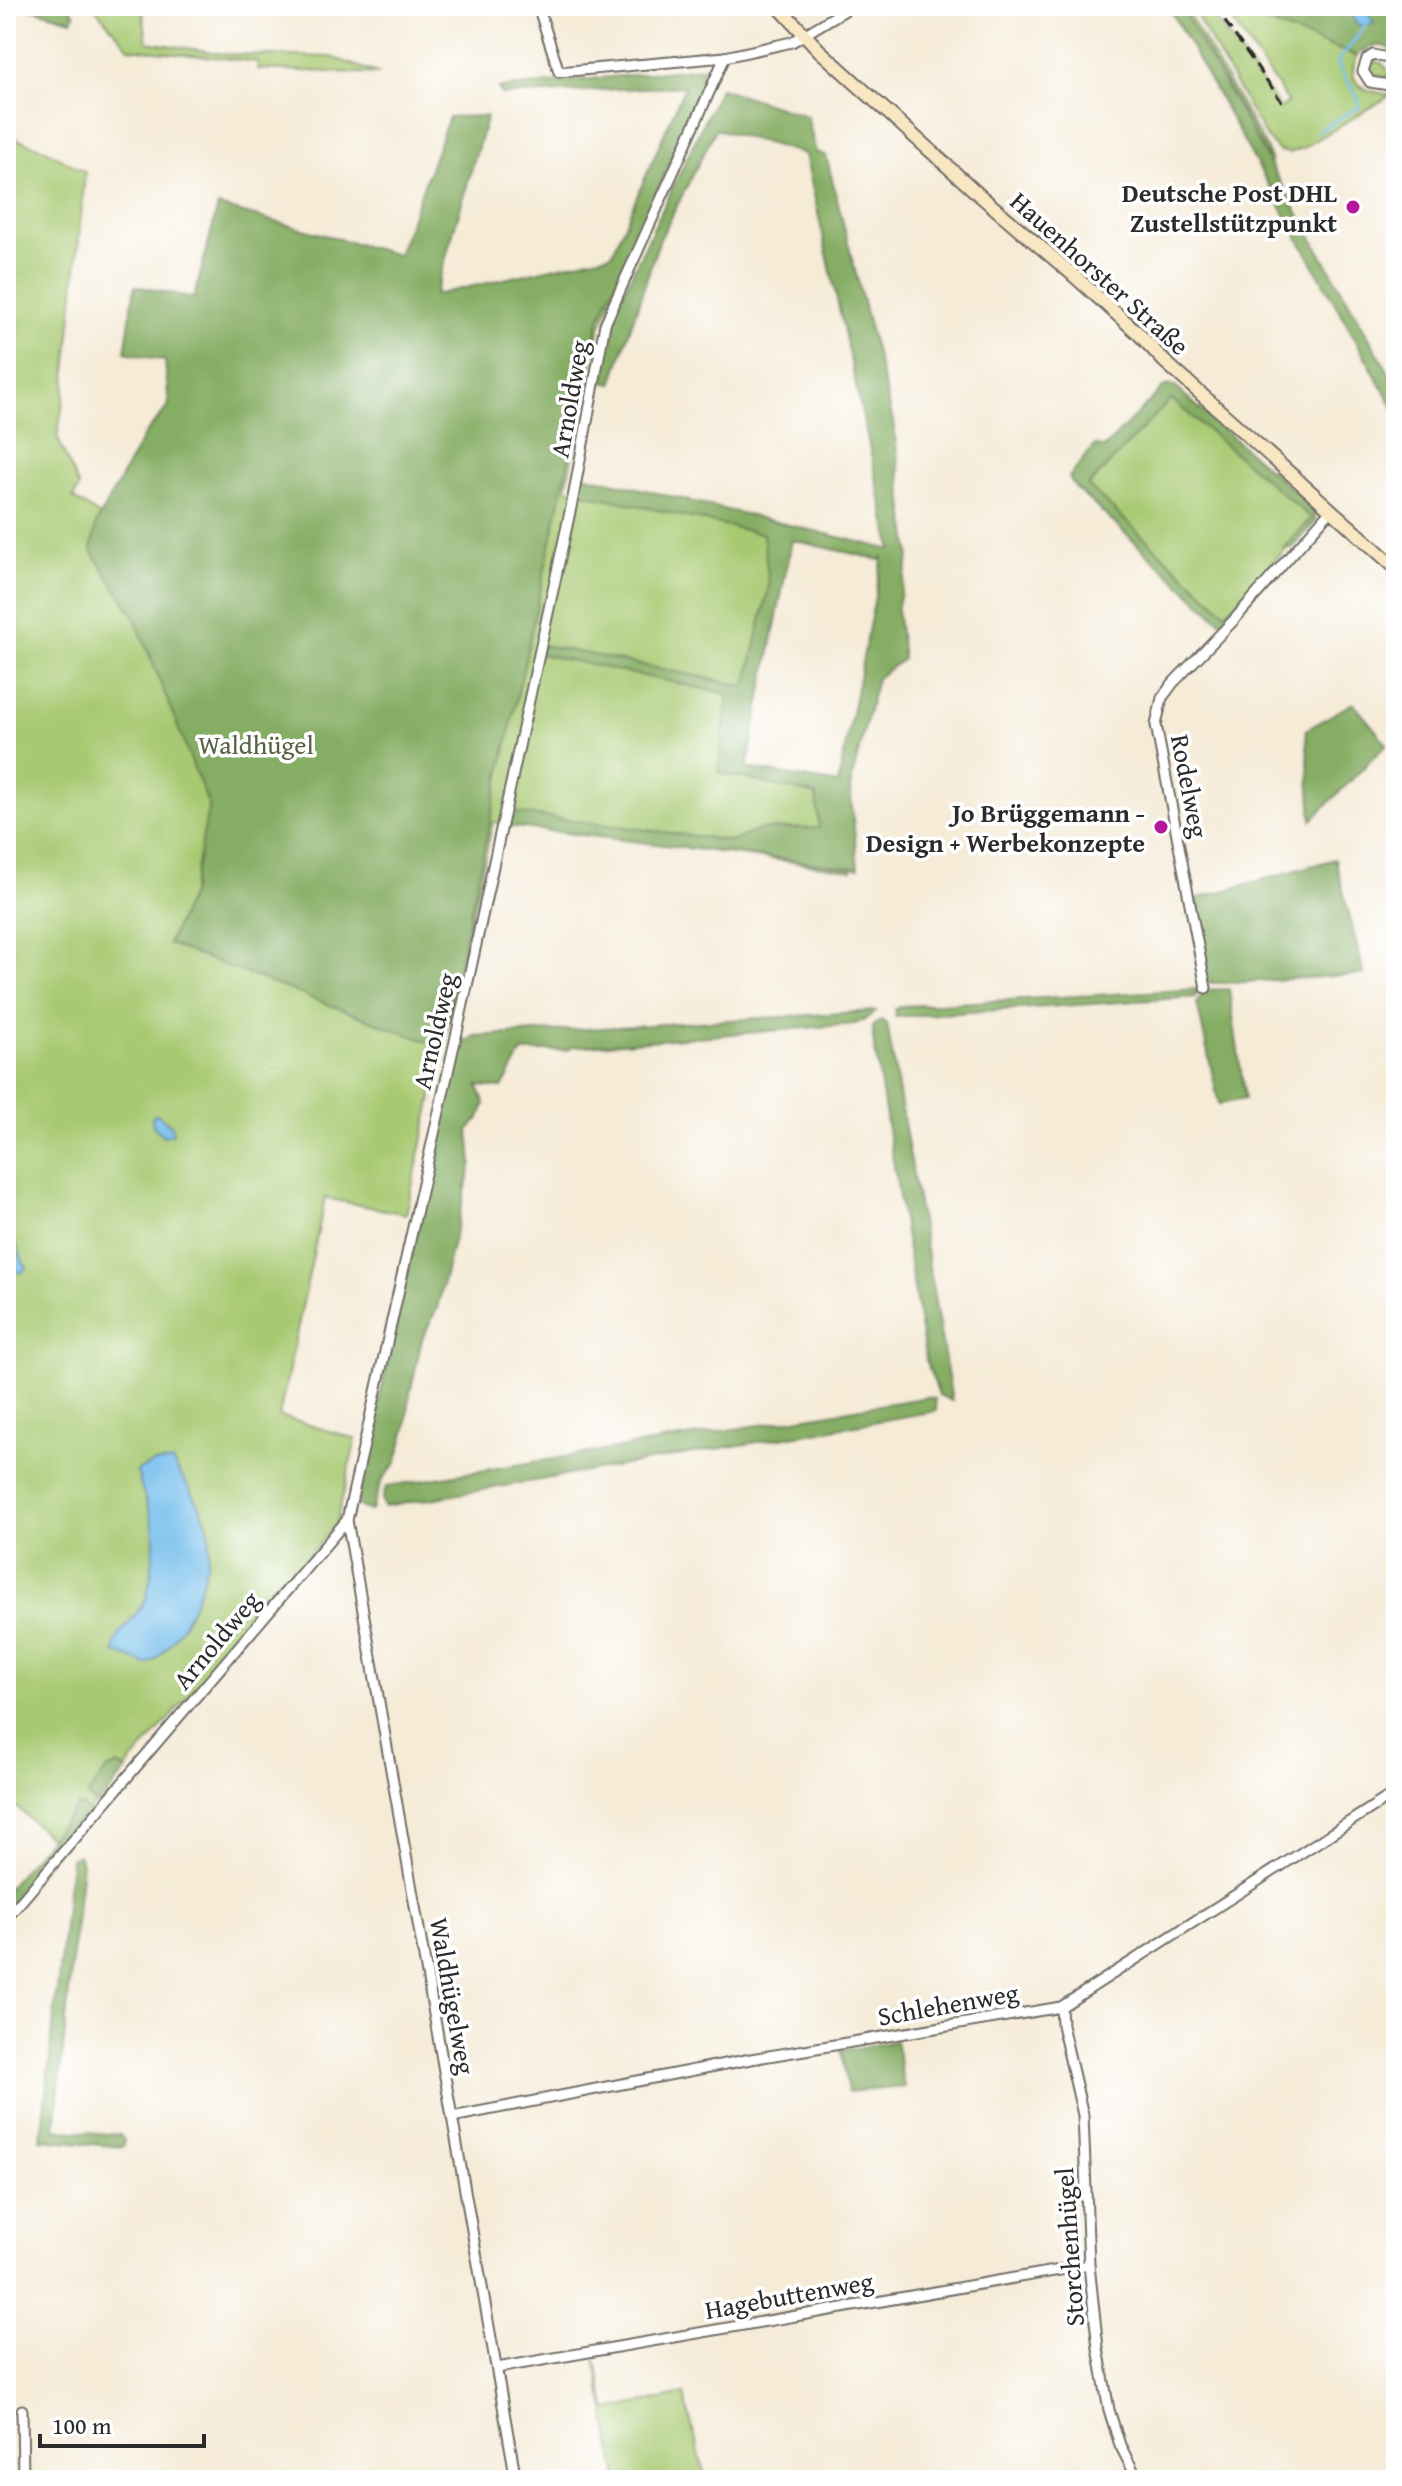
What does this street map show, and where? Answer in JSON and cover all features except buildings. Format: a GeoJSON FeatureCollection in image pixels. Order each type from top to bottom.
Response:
{"type":"FeatureCollection","features":[{"type":"Feature","properties":{"kind":"street"},"geometry":{"type":"LineString","coordinates":[[538,6],[559,72],[725,57],[792,42],[852,6]]}},
{"type":"Feature","properties":{"kind":"street","name":"Hauenhorster Straße"},"geometry":{"type":"LineString","coordinates":[[778,6],[804,34],[977,193],[1030,235],[1164,361],[1396,568]]}},
{"type":"Feature","properties":{"kind":"street"},"geometry":{"type":"LineString","coordinates":[[1396,69],[1388,58],[1373,55],[1364,64],[1363,71],[1370,82],[1396,86]]}},
{"type":"Feature","properties":{"kind":"street","name":"Arnoldweg"},"geometry":{"type":"LineString","coordinates":[[6,1919],[347,1520],[566,529],[593,401],[605,324],[725,57]]}},
{"type":"Feature","properties":{"kind":"street","name":"Rodelweg"},"geometry":{"type":"LineString","coordinates":[[1206,988],[1156,725],[1162,698],[1330,511]]}},
{"type":"Feature","properties":{"kind":"street","name":"Waldhügelweg"},"geometry":{"type":"LineString","coordinates":[[347,1520],[516,2480]]}},
{"type":"Feature","properties":{"kind":"street","name":"Schlehenweg"},"geometry":{"type":"LineString","coordinates":[[452,2117],[751,2059],[1061,2007],[1396,1792]]}},
{"type":"Feature","properties":{"kind":"street","name":"Storchenhügel"},"geometry":{"type":"LineString","coordinates":[[1061,2007],[1062,2025],[1083,2115],[1089,2265],[1098,2348],[1109,2410],[1120,2445],[1138,2480]]}},
{"type":"Feature","properties":{"kind":"street","name":"Hagebuttenweg"},"geometry":{"type":"LineString","coordinates":[[497,2368],[1089,2265]]}},
{"type":"Feature","properties":{"kind":"street"},"geometry":{"type":"LineString","coordinates":[[22,2410],[23,2480]]}},
{"type":"Feature","properties":{"kind":"green space"},"geometry":{"type":"Polygon","coordinates":[[[22,6],[68,6],[75,14],[72,20],[22,6]]]}},
{"type":"Feature","properties":{"kind":"green space"},"geometry":{"type":"Polygon","coordinates":[[[93,6],[142,6],[147,42],[226,54],[331,57],[380,74],[257,69],[258,62],[129,48],[93,6]]]}},
{"type":"Feature","properties":{"kind":"green space"},"geometry":{"type":"Polygon","coordinates":[[[1168,6],[1180,6],[1396,385],[1396,412],[1168,6]]]}},
{"type":"Feature","properties":{"kind":"green space"},"geometry":{"type":"Polygon","coordinates":[[[1180,6],[1184,6],[1267,149],[1272,163],[1180,6]]]}},
{"type":"Feature","properties":{"kind":"green space"},"geometry":{"type":"Polygon","coordinates":[[[1191,6],[1206,6],[1280,108],[1288,102],[1222,6],[1357,56],[1353,74],[1360,86],[1391,95],[1303,148],[1289,153],[1279,151],[1265,136],[1191,6]]]}},
{"type":"Feature","properties":{"kind":"green space"},"geometry":{"type":"Polygon","coordinates":[[[1222,6],[1396,6],[1396,54],[1386,47],[1376,46],[1357,56],[1222,6]]]}},
{"type":"Feature","properties":{"kind":"green space"},"geometry":{"type":"Polygon","coordinates":[[[1375,62],[1382,63],[1390,73],[1389,77],[1372,75],[1369,67],[1375,62]]]}},
{"type":"Feature","properties":{"kind":"green space"},"geometry":{"type":"Polygon","coordinates":[[[713,67],[599,320],[441,1047],[168,944],[191,894],[209,806],[134,616],[91,550],[96,524],[144,435],[169,406],[165,361],[125,352],[135,286],[194,298],[218,206],[398,255],[449,117],[487,116],[435,295],[612,254],[685,86],[502,95],[498,88],[713,67]]]}},
{"type":"Feature","properties":{"kind":"green space"},"geometry":{"type":"Polygon","coordinates":[[[720,88],[807,116],[816,153],[826,155],[893,421],[910,555],[897,609],[903,659],[877,678],[850,787],[858,868],[506,826],[508,812],[733,841],[761,829],[819,828],[816,795],[718,772],[728,694],[540,654],[543,645],[746,686],[769,586],[763,534],[578,492],[583,475],[892,550],[805,154],[716,129],[659,241],[612,384],[599,381],[608,324],[720,88]],[[792,540],[747,768],[838,784],[883,556],[880,560],[792,540]]]}},
{"type":"Feature","properties":{"kind":"green space","name":"Waldhügel"},"geometry":{"type":"Polygon","coordinates":[[[6,135],[44,149],[85,172],[64,399],[57,437],[79,487],[73,498],[115,526],[304,374],[581,284],[629,261],[600,327],[566,488],[785,539],[732,776],[846,800],[852,870],[493,822],[406,1214],[325,1198],[279,1416],[356,1439],[336,1525],[59,1846],[6,1797],[6,135]]]}},
{"type":"Feature","properties":{"kind":"green space"},"geometry":{"type":"Polygon","coordinates":[[[1170,385],[1315,516],[1223,619],[1076,489],[1170,385]]]}},
{"type":"Feature","properties":{"kind":"green space"},"geometry":{"type":"Polygon","coordinates":[[[1165,386],[1174,386],[1312,507],[1316,521],[1292,548],[1284,548],[1311,518],[1171,399],[1088,486],[1226,613],[1273,561],[1272,571],[1234,616],[1220,621],[1074,486],[1069,477],[1095,445],[1104,448],[1165,386]]]}},
{"type":"Feature","properties":{"kind":"green space"},"geometry":{"type":"Polygon","coordinates":[[[1353,703],[1387,744],[1312,820],[1306,730],[1353,703]]]}},
{"type":"Feature","properties":{"kind":"green space"},"geometry":{"type":"Polygon","coordinates":[[[1335,859],[1364,974],[1229,983],[1206,980],[1192,900],[1335,859]]]}},
{"type":"Feature","properties":{"kind":"green space"},"geometry":{"type":"Polygon","coordinates":[[[1199,989],[1195,997],[895,1017],[895,1009],[903,1006],[1199,989]]]}},
{"type":"Feature","properties":{"kind":"green space"},"geometry":{"type":"Polygon","coordinates":[[[1229,989],[1245,1099],[1219,1104],[1197,1003],[1205,990],[1229,989]]]}},
{"type":"Feature","properties":{"kind":"green space"},"geometry":{"type":"Polygon","coordinates":[[[876,1011],[855,1024],[522,1052],[502,1088],[478,1086],[485,1104],[480,1117],[469,1130],[472,1163],[437,1308],[422,1339],[406,1429],[396,1463],[382,1480],[372,1509],[370,1511],[356,1505],[441,1122],[463,1043],[475,1036],[876,1011]]]}},
{"type":"Feature","properties":{"kind":"green space"},"geometry":{"type":"Polygon","coordinates":[[[881,1020],[887,1024],[952,1401],[939,1395],[926,1361],[873,1038],[873,1026],[881,1020]]]}},
{"type":"Feature","properties":{"kind":"green space"},"geometry":{"type":"Polygon","coordinates":[[[928,1397],[935,1399],[936,1411],[384,1507],[382,1499],[389,1486],[928,1397]]]}},
{"type":"Feature","properties":{"kind":"green space"},"geometry":{"type":"Polygon","coordinates":[[[118,1765],[127,1770],[98,1805],[87,1796],[106,1770],[118,1765]]]}},
{"type":"Feature","properties":{"kind":"green space"},"geometry":{"type":"Polygon","coordinates":[[[77,1806],[90,1813],[6,1911],[6,1890],[77,1806]]]}},
{"type":"Feature","properties":{"kind":"green space"},"geometry":{"type":"Polygon","coordinates":[[[78,1855],[82,1863],[55,2129],[120,2135],[124,2141],[122,2147],[41,2139],[71,1859],[78,1855]]]}},
{"type":"Feature","properties":{"kind":"green space"},"geometry":{"type":"Polygon","coordinates":[[[896,2041],[904,2087],[848,2092],[841,2051],[896,2041]]]}},
{"type":"Feature","properties":{"kind":"green space"},"geometry":{"type":"Polygon","coordinates":[[[595,2358],[607,2410],[684,2394],[706,2480],[618,2480],[595,2358]]]}},
{"type":"Feature","properties":{"kind":"water"},"geometry":{"type":"Polygon","coordinates":[[[1349,6],[1365,6],[1374,24],[1357,25],[1349,6]]]}},
{"type":"Feature","properties":{"kind":"water"},"geometry":{"type":"Polygon","coordinates":[[[157,1114],[172,1126],[173,1134],[164,1136],[153,1126],[152,1117],[157,1114]]]}},
{"type":"Feature","properties":{"kind":"water"},"geometry":{"type":"Polygon","coordinates":[[[6,1231],[13,1238],[27,1268],[21,1273],[6,1269],[6,1231]]]}},
{"type":"Feature","properties":{"kind":"water"},"geometry":{"type":"Polygon","coordinates":[[[172,1461],[205,1518],[210,1543],[194,1604],[172,1641],[160,1656],[147,1665],[114,1652],[118,1637],[145,1600],[151,1574],[153,1525],[137,1471],[153,1463],[172,1461]]]}},
{"type":"Feature","properties":{"kind":"waterway"},"geometry":{"type":"LineString","coordinates":[[1317,132],[1359,107],[1338,60],[1366,23]]}},
{"type":"Feature","properties":{"kind":"railway"},"geometry":{"type":"LineString","coordinates":[[1214,6],[1282,102]]}},
{"type":"Feature","properties":{"kind":"place","name":"Deutsche Post DHL Zustellstützpunkt"},"geometry":{"type":"Point","coordinates":[1353,207]}},
{"type":"Feature","properties":{"kind":"place","name":"Jo Brüggemann - Design + Werbekonzepte"},"geometry":{"type":"Point","coordinates":[1161,827]}}]}
